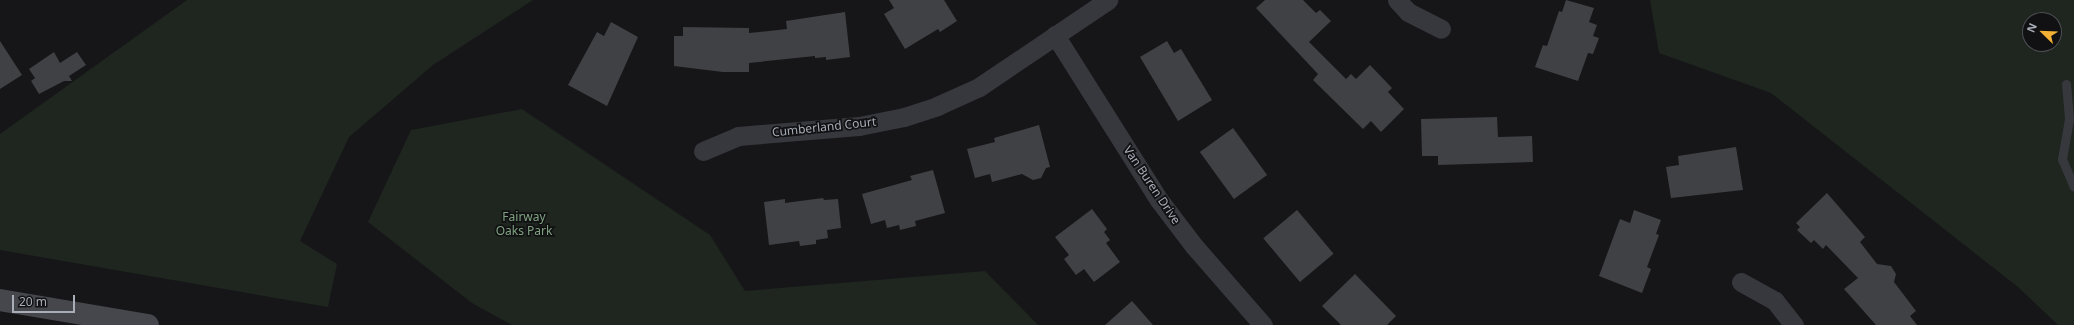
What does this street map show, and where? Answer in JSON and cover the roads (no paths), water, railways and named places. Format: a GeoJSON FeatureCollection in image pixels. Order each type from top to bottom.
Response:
{"type":"FeatureCollection","features":[{"type":"Feature","properties":{"kind":"main road"},"geometry":{"type":"LineString","coordinates":[[0,300],[148,325]]}},
{"type":"Feature","properties":{"kind":"street","name":"Cumberland Court"},"geometry":{"type":"LineString","coordinates":[[703,152],[738,136],[859,126],[910,115],[979,87],[1108,0]]}},
{"type":"Feature","properties":{"kind":"street"},"geometry":{"type":"LineString","coordinates":[[1397,0],[1408,12],[1441,29]]}},
{"type":"Feature","properties":{"kind":"street","name":"Van Buren Drive"},"geometry":{"type":"LineString","coordinates":[[1055,35],[1159,200],[1194,246],[1263,325]]}},
{"type":"Feature","properties":{"kind":"street"},"geometry":{"type":"LineString","coordinates":[[1741,282],[1775,301],[1794,325]]}},
{"type":"Feature","properties":{"kind":"lane"},"geometry":{"type":"LineString","coordinates":[[2066,84],[2068,119],[2062,159],[2074,187]]}},
{"type":"Feature","properties":{"kind":"park label","name":"Fairway Oaks Park"},"geometry":{"type":"Point","coordinates":[524,224]}}]}
